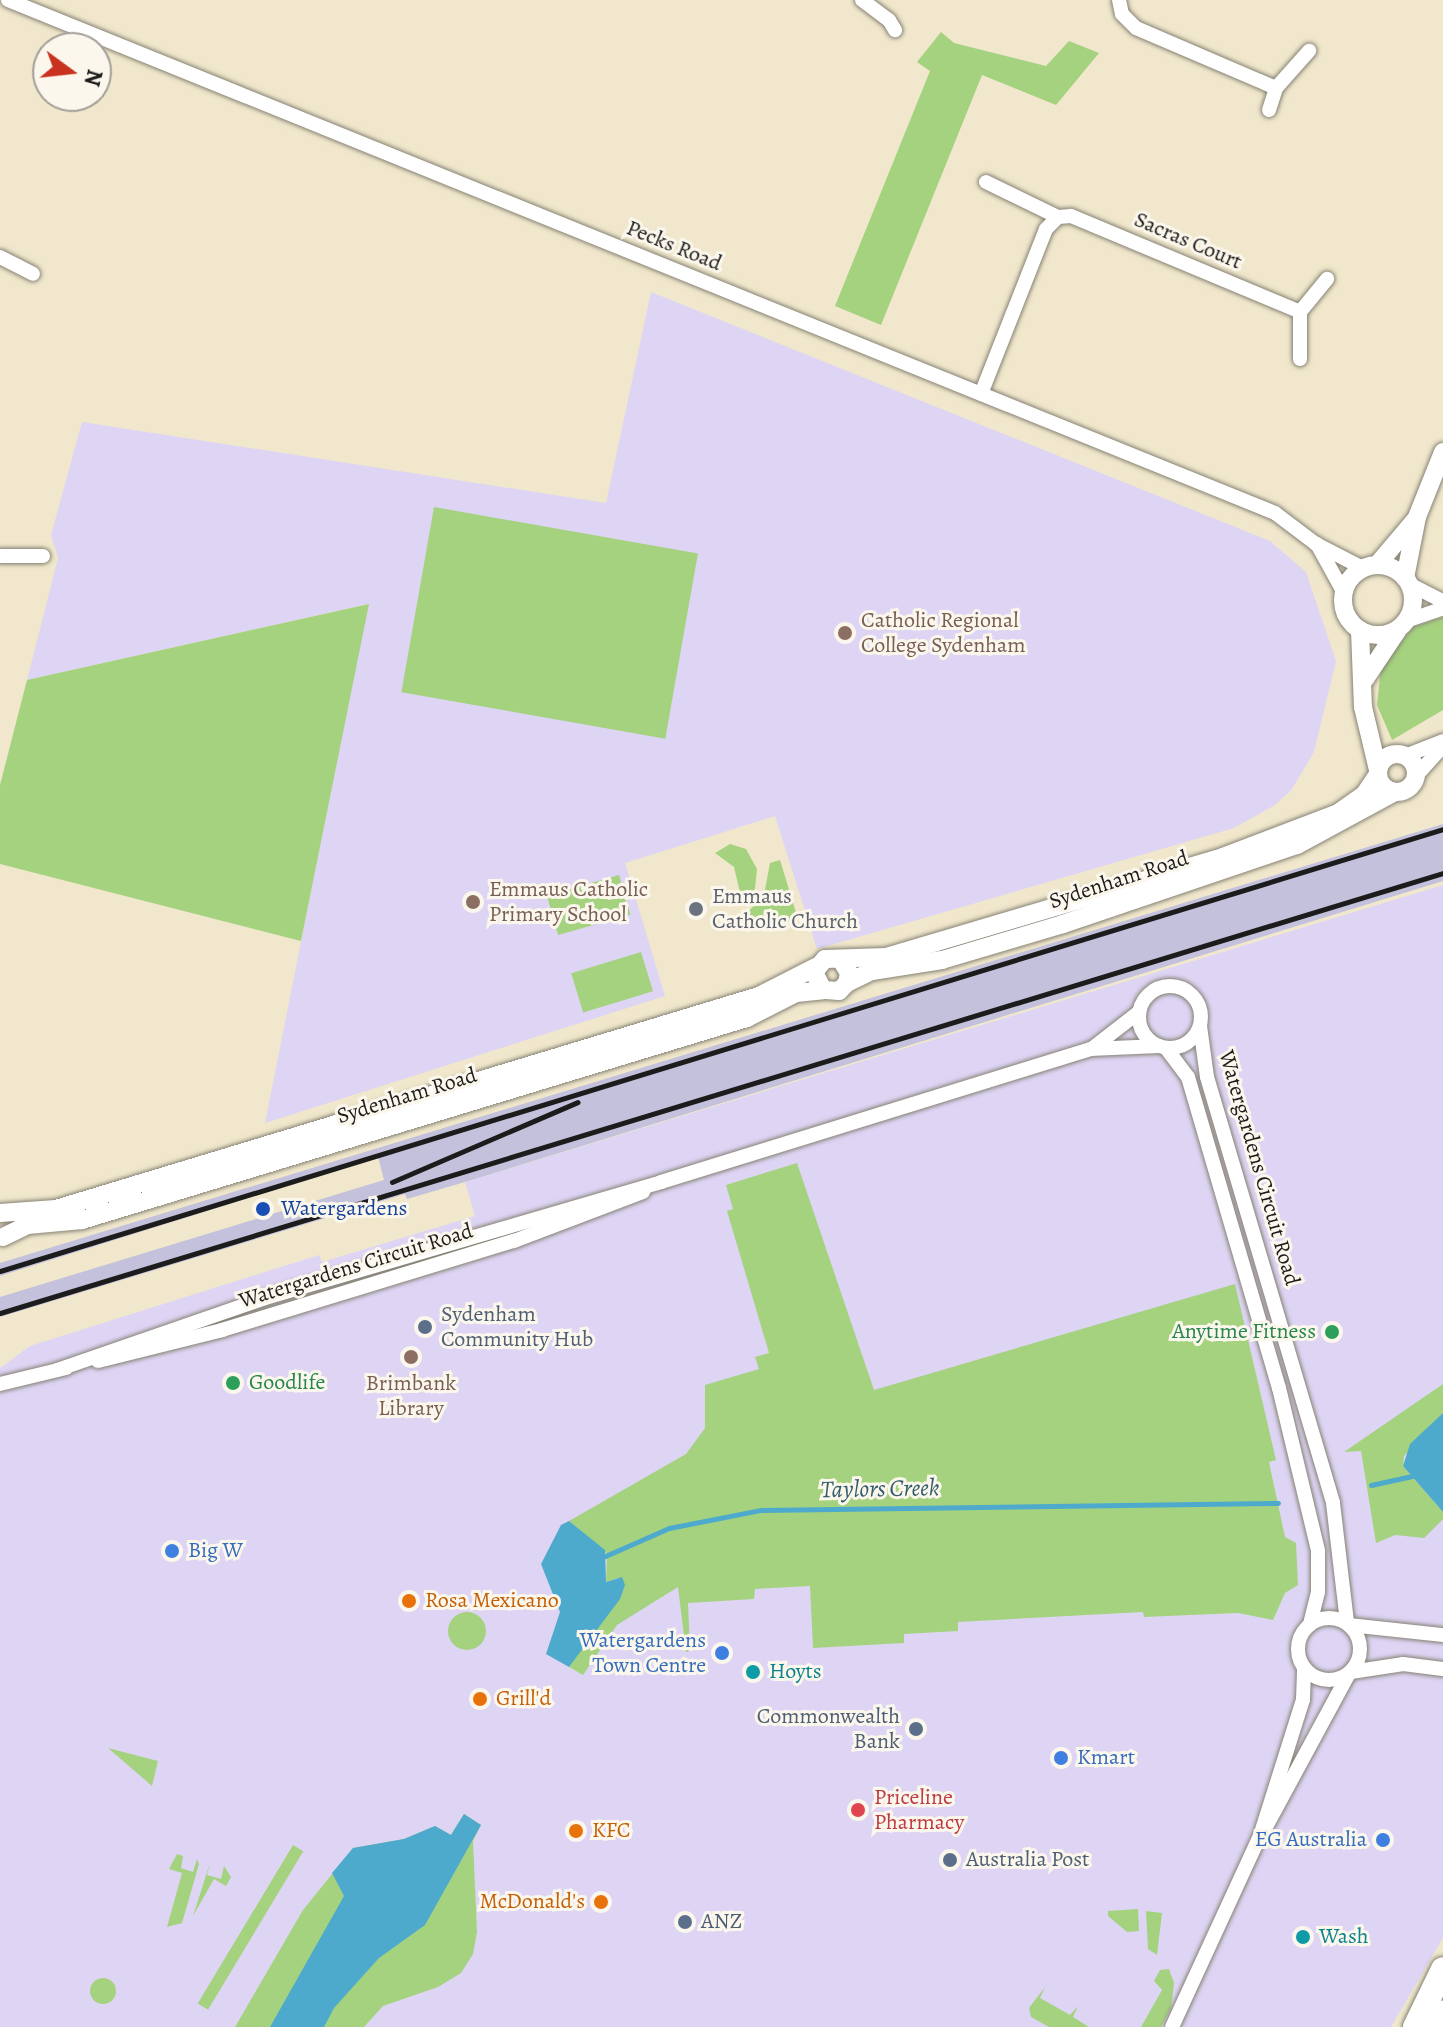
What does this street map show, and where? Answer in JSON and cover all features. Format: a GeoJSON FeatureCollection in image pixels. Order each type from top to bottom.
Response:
{"type":"FeatureCollection","features":[{"type":"Feature","properties":{"kind":"highway"},"geometry":{"type":"LineString","coordinates":[[1415,2027],[1443,1969]]}},
{"type":"Feature","properties":{"kind":"highway"},"geometry":{"type":"LineString","coordinates":[[1434,2027],[1443,2012]]}},
{"type":"Feature","properties":{"kind":"street","name":"Pecks Road"},"geometry":{"type":"LineString","coordinates":[[8,0],[1275,513],[1316,544],[1370,567]]}},
{"type":"Feature","properties":{"kind":"street"},"geometry":{"type":"LineString","coordinates":[[862,0],[889,20],[895,30]]}},
{"type":"Feature","properties":{"kind":"street"},"geometry":{"type":"LineString","coordinates":[[1119,0],[1122,14],[1136,28],[1276,88]]}},
{"type":"Feature","properties":{"kind":"street"},"geometry":{"type":"LineString","coordinates":[[1269,110],[1276,88],[1309,51]]}},
{"type":"Feature","properties":{"kind":"street","name":"Sacras Court"},"geometry":{"type":"LineString","coordinates":[[986,182],[1058,217],[1071,216],[1300,312]]}},
{"type":"Feature","properties":{"kind":"street"},"geometry":{"type":"LineString","coordinates":[[981,394],[1046,229],[1058,217]]}},
{"type":"Feature","properties":{"kind":"street"},"geometry":{"type":"LineString","coordinates":[[1,261],[33,274]]}},
{"type":"Feature","properties":{"kind":"street"},"geometry":{"type":"LineString","coordinates":[[1300,359],[1300,312],[1327,279]]}},
{"type":"Feature","properties":{"kind":"street"},"geometry":{"type":"LineString","coordinates":[[1365,679],[1402,625],[1413,603],[1407,581],[1417,517],[1443,452]]}},
{"type":"Feature","properties":{"kind":"street"},"geometry":{"type":"LineString","coordinates":[[1417,517],[1344,593],[1346,614],[1360,630],[1379,636],[1443,608]]}},
{"type":"Feature","properties":{"kind":"street","name":"Pecks Road"},"geometry":{"type":"LineString","coordinates":[[1316,544],[1344,593]]}},
{"type":"Feature","properties":{"kind":"street"},"geometry":{"type":"LineString","coordinates":[[0,556],[43,556]]}},
{"type":"Feature","properties":{"kind":"street"},"geometry":{"type":"LineString","coordinates":[[1370,567],[1407,581],[1443,601]]}},
{"type":"Feature","properties":{"kind":"street"},"geometry":{"type":"LineString","coordinates":[[1360,630],[1368,722],[1381,785],[1395,792],[1406,790],[1443,743]]}},
{"type":"Feature","properties":{"kind":"street"},"geometry":{"type":"LineString","coordinates":[[1368,722],[1401,755],[1416,776]]}},
{"type":"Feature","properties":{"kind":"street"},"geometry":{"type":"LineString","coordinates":[[1378,772],[1383,760],[1443,743]]}},
{"type":"Feature","properties":{"kind":"street","name":"Sydenham Road"},"geometry":{"type":"LineString","coordinates":[[847,983],[872,971],[942,960],[1301,829],[1354,803],[1378,772]]}},
{"type":"Feature","properties":{"kind":"street","name":"Sydenham Road"},"geometry":{"type":"LineString","coordinates":[[841,960],[886,957],[1057,916],[1297,845],[1395,792]]}},
{"type":"Feature","properties":{"kind":"street"},"geometry":{"type":"LineString","coordinates":[[825,959],[841,960],[849,973],[847,983],[839,991],[823,990],[814,977],[816,967],[825,959]]}},
{"type":"Feature","properties":{"kind":"street","name":"Sydenham Road"},"geometry":{"type":"LineString","coordinates":[[0,1215],[56,1209],[759,996],[816,967]]}},
{"type":"Feature","properties":{"kind":"street"},"geometry":{"type":"LineString","coordinates":[[1182,988],[1196,1000],[1200,1026],[1187,1043],[1163,1047],[1143,1032],[1139,1012],[1154,989],[1182,988]]}},
{"type":"Feature","properties":{"kind":"street","name":"Sydenham Road"},"geometry":{"type":"LineString","coordinates":[[1,1239],[28,1225],[82,1220],[747,1018],[796,993],[823,990]]}},
{"type":"Feature","properties":{"kind":"street","name":"Watergardens Circuit Road"},"geometry":{"type":"LineString","coordinates":[[1090,1049],[1139,1012]]}},
{"type":"Feature","properties":{"kind":"street","name":"Watergardens Circuit Road"},"geometry":{"type":"LineString","coordinates":[[1200,1026],[1207,1077],[1319,1451],[1341,1553],[1348,1624]]}},
{"type":"Feature","properties":{"kind":"street","name":"Watergardens Circuit Road"},"geometry":{"type":"LineString","coordinates":[[0,1384],[142,1352],[514,1241],[621,1203],[661,1182],[1090,1049],[1163,1047],[1188,1077],[1297,1458],[1318,1551],[1318,1592]]}},
{"type":"Feature","properties":{"kind":"street"},"geometry":{"type":"LineString","coordinates":[[294,1136],[306,1152]]}},
{"type":"Feature","properties":{"kind":"street"},"geometry":{"type":"LineString","coordinates":[[0,1215],[1,1239]]}},
{"type":"Feature","properties":{"kind":"street","name":"Watergardens Circuit Road"},"geometry":{"type":"LineString","coordinates":[[1310,1625],[1328,1560],[1341,1553]]}},
{"type":"Feature","properties":{"kind":"street"},"geometry":{"type":"LineString","coordinates":[[1260,1836],[1303,1700],[1304,1668],[1299,1643],[1310,1625],[1324,1619],[1443,1635]]}},
{"type":"Feature","properties":{"kind":"street"},"geometry":{"type":"LineString","coordinates":[[1172,2027],[1260,1836],[1361,1648],[1348,1624]]}},
{"type":"Feature","properties":{"kind":"street"},"geometry":{"type":"LineString","coordinates":[[1304,1668],[1325,1680],[1403,1664],[1443,1669]]}},
{"type":"Feature","properties":{"kind":"shaded area","name":"Catholic Regional College Sydenham"},"geometry":{"type":"Polygon","coordinates":[[[651,292],[1270,541],[1306,572],[1336,661],[1314,752],[1292,789],[1275,805],[1234,828],[817,949],[775,816],[625,863],[665,996],[265,1123],[368,604],[27,680],[58,558],[51,535],[82,422],[606,503],[651,292]]]}},
{"type":"Feature","properties":{"kind":"shaded area"},"geometry":{"type":"Polygon","coordinates":[[[1443,824],[1443,881],[465,1182],[407,1199],[405,1194],[0,1317],[0,1297],[384,1180],[378,1157],[0,1276],[0,1263],[1443,824]]]}},
{"type":"Feature","properties":{"kind":"shaded area","name":"Watergardens Town Centre"},"geometry":{"type":"Polygon","coordinates":[[[1443,885],[1443,1938],[1391,2027],[0,2027],[0,1368],[30,1346],[319,1255],[322,1262],[475,1216],[465,1182],[1443,885]]]}},
{"type":"Feature","properties":{"kind":"green space"},"geometry":{"type":"Polygon","coordinates":[[[941,32],[954,43],[1046,66],[1069,41],[1099,53],[1056,105],[982,75],[881,325],[835,306],[930,71],[917,62],[941,32]]]}},
{"type":"Feature","properties":{"kind":"green space"},"geometry":{"type":"Polygon","coordinates":[[[434,507],[698,554],[665,739],[401,692],[434,507]]]}},
{"type":"Feature","properties":{"kind":"green space"},"geometry":{"type":"Polygon","coordinates":[[[369,604],[301,941],[0,864],[0,785],[27,680],[369,604]]]}},
{"type":"Feature","properties":{"kind":"green space"},"geometry":{"type":"Polygon","coordinates":[[[1443,617],[1443,710],[1392,740],[1377,705],[1381,667],[1413,627],[1443,617]]]}},
{"type":"Feature","properties":{"kind":"green space"},"geometry":{"type":"Polygon","coordinates":[[[730,844],[746,849],[757,869],[755,889],[742,901],[734,867],[715,853],[730,844]]]}},
{"type":"Feature","properties":{"kind":"green space"},"geometry":{"type":"Polygon","coordinates":[[[780,860],[797,916],[784,925],[753,928],[746,914],[764,895],[770,863],[780,860]]]}},
{"type":"Feature","properties":{"kind":"green space"},"geometry":{"type":"Polygon","coordinates":[[[619,875],[630,914],[558,935],[547,896],[619,875]]]}},
{"type":"Feature","properties":{"kind":"green space"},"geometry":{"type":"Polygon","coordinates":[[[641,952],[653,991],[583,1013],[571,973],[641,952]]]}},
{"type":"Feature","properties":{"kind":"green space"},"geometry":{"type":"Polygon","coordinates":[[[797,1163],[874,1390],[1235,1284],[1276,1460],[1269,1462],[1285,1537],[1296,1543],[1298,1585],[1285,1593],[1273,1620],[1238,1613],[1144,1617],[1143,1612],[958,1622],[958,1631],[904,1634],[904,1643],[813,1648],[810,1586],[755,1589],[754,1599],[688,1603],[690,1651],[686,1652],[678,1587],[617,1625],[583,1675],[569,1667],[606,1612],[618,1578],[606,1582],[607,1554],[569,1521],[686,1454],[705,1428],[705,1385],[759,1369],[755,1357],[769,1353],[727,1211],[733,1209],[726,1185],[797,1163]]]}},
{"type":"Feature","properties":{"kind":"green space"},"geometry":{"type":"Polygon","coordinates":[[[1443,1384],[1443,1413],[1404,1456],[1403,1466],[1443,1512],[1443,1519],[1424,1538],[1395,1535],[1376,1543],[1361,1451],[1344,1452],[1443,1384]]]}},
{"type":"Feature","properties":{"kind":"green space"},"geometry":{"type":"Polygon","coordinates":[[[467,1612],[480,1618],[486,1631],[480,1644],[467,1650],[454,1644],[448,1631],[454,1618],[467,1612]]]}},
{"type":"Feature","properties":{"kind":"green space"},"geometry":{"type":"Polygon","coordinates":[[[108,1748],[158,1761],[152,1786],[108,1748]]]}},
{"type":"Feature","properties":{"kind":"green space"},"geometry":{"type":"Polygon","coordinates":[[[464,1814],[481,1825],[473,1841],[477,1932],[473,1954],[461,1973],[438,1987],[383,2006],[364,2027],[235,2027],[303,1910],[353,1848],[404,1839],[435,1826],[451,1835],[464,1814]]]}},
{"type":"Feature","properties":{"kind":"green space"},"geometry":{"type":"Polygon","coordinates":[[[293,1845],[303,1851],[208,2010],[198,2004],[293,1845]]]}},
{"type":"Feature","properties":{"kind":"green space"},"geometry":{"type":"Polygon","coordinates":[[[177,1854],[183,1856],[181,1868],[193,1872],[197,1859],[199,1864],[182,1923],[167,1927],[182,1873],[169,1869],[177,1854]]]}},
{"type":"Feature","properties":{"kind":"green space"},"geometry":{"type":"Polygon","coordinates":[[[210,1863],[207,1875],[221,1879],[224,1866],[231,1877],[226,1886],[214,1879],[193,1916],[210,1863]]]}},
{"type":"Feature","properties":{"kind":"green space"},"geometry":{"type":"Polygon","coordinates":[[[1138,1909],[1139,1931],[1127,1932],[1108,1916],[1108,1911],[1138,1909]]]}},
{"type":"Feature","properties":{"kind":"green space"},"geometry":{"type":"Polygon","coordinates":[[[1146,1911],[1162,1913],[1157,1955],[1148,1949],[1146,1911]]]}},
{"type":"Feature","properties":{"kind":"green space"},"geometry":{"type":"Polygon","coordinates":[[[1169,1969],[1174,1983],[1171,2008],[1161,2027],[1141,2027],[1162,1990],[1154,1981],[1160,1970],[1169,1969]]]}},
{"type":"Feature","properties":{"kind":"green space"},"geometry":{"type":"Polygon","coordinates":[[[103,1978],[112,1982],[116,1991],[112,2000],[103,2004],[94,2000],[90,1991],[94,1982],[103,1978]]]}},
{"type":"Feature","properties":{"kind":"green space"},"geometry":{"type":"Polygon","coordinates":[[[1045,1987],[1040,1998],[1070,2015],[1078,2006],[1073,2017],[1089,2027],[1049,2027],[1031,2017],[1029,2008],[1045,1987]]]}},
{"type":"Feature","properties":{"kind":"water"},"geometry":{"type":"Polygon","coordinates":[[[1443,1413],[1443,1512],[1403,1466],[1410,1444],[1443,1413]]]}},
{"type":"Feature","properties":{"kind":"water"},"geometry":{"type":"Polygon","coordinates":[[[569,1521],[605,1550],[606,1582],[622,1577],[625,1585],[620,1599],[569,1667],[546,1654],[560,1612],[541,1564],[561,1525],[569,1521]]]}},
{"type":"Feature","properties":{"kind":"water"},"geometry":{"type":"Polygon","coordinates":[[[464,1814],[481,1825],[425,1925],[379,1958],[334,2008],[324,2027],[270,2027],[344,1896],[332,1873],[353,1848],[404,1839],[435,1826],[451,1835],[464,1814]]]}},
{"type":"Feature","properties":{"kind":"waterway","name":"Taylors Creek"},"geometry":{"type":"LineString","coordinates":[[1371,1485],[1412,1476]]}},
{"type":"Feature","properties":{"kind":"waterway","name":"Taylors Creek"},"geometry":{"type":"LineString","coordinates":[[603,1557],[669,1528],[761,1510],[1278,1503]]}},
{"type":"Feature","properties":{"kind":"railway"},"geometry":{"type":"LineString","coordinates":[[0,1271],[1443,829]]}},
{"type":"Feature","properties":{"kind":"railway"},"geometry":{"type":"LineString","coordinates":[[0,1313],[1443,873]]}},
{"type":"Feature","properties":{"kind":"railway"},"geometry":{"type":"LineString","coordinates":[[392,1182],[578,1102]]}},
{"type":"Feature","properties":{"kind":"place","name":"Catholic Regional College Sydenham"},"geometry":{"type":"Point","coordinates":[845,633]}},
{"type":"Feature","properties":{"kind":"place","name":"Emmaus Catholic Primary School"},"geometry":{"type":"Point","coordinates":[473,902]}},
{"type":"Feature","properties":{"kind":"place","name":"Emmaus Catholic Church"},"geometry":{"type":"Point","coordinates":[696,909]}},
{"type":"Feature","properties":{"kind":"place","name":"Watergardens"},"geometry":{"type":"Point","coordinates":[263,1209]}},
{"type":"Feature","properties":{"kind":"place","name":"Sydenham Community Hub"},"geometry":{"type":"Point","coordinates":[425,1327]}},
{"type":"Feature","properties":{"kind":"place","name":"Anytime Fitness"},"geometry":{"type":"Point","coordinates":[1332,1332]}},
{"type":"Feature","properties":{"kind":"place","name":"Brimbank Library"},"geometry":{"type":"Point","coordinates":[411,1357]}},
{"type":"Feature","properties":{"kind":"place","name":"Goodlife"},"geometry":{"type":"Point","coordinates":[233,1383]}},
{"type":"Feature","properties":{"kind":"place","name":"Big W"},"geometry":{"type":"Point","coordinates":[172,1551]}},
{"type":"Feature","properties":{"kind":"place","name":"Rosa Mexicano"},"geometry":{"type":"Point","coordinates":[409,1601]}},
{"type":"Feature","properties":{"kind":"place","name":"Watergardens Town Centre"},"geometry":{"type":"Point","coordinates":[722,1653]}},
{"type":"Feature","properties":{"kind":"place","name":"Hoyts"},"geometry":{"type":"Point","coordinates":[753,1672]}},
{"type":"Feature","properties":{"kind":"place","name":"Grill'd"},"geometry":{"type":"Point","coordinates":[480,1699]}},
{"type":"Feature","properties":{"kind":"place","name":"Commonwealth Bank"},"geometry":{"type":"Point","coordinates":[916,1729]}},
{"type":"Feature","properties":{"kind":"place","name":"Kmart"},"geometry":{"type":"Point","coordinates":[1061,1758]}},
{"type":"Feature","properties":{"kind":"place","name":"Priceline Pharmacy"},"geometry":{"type":"Point","coordinates":[858,1810]}},
{"type":"Feature","properties":{"kind":"place","name":"KFC"},"geometry":{"type":"Point","coordinates":[576,1831]}},
{"type":"Feature","properties":{"kind":"place","name":"EG Australia"},"geometry":{"type":"Point","coordinates":[1383,1840]}},
{"type":"Feature","properties":{"kind":"place","name":"Australia Post"},"geometry":{"type":"Point","coordinates":[950,1860]}},
{"type":"Feature","properties":{"kind":"place","name":"McDonald's"},"geometry":{"type":"Point","coordinates":[601,1902]}},
{"type":"Feature","properties":{"kind":"place","name":"ANZ"},"geometry":{"type":"Point","coordinates":[685,1922]}},
{"type":"Feature","properties":{"kind":"place","name":"Wash"},"geometry":{"type":"Point","coordinates":[1303,1937]}}]}
